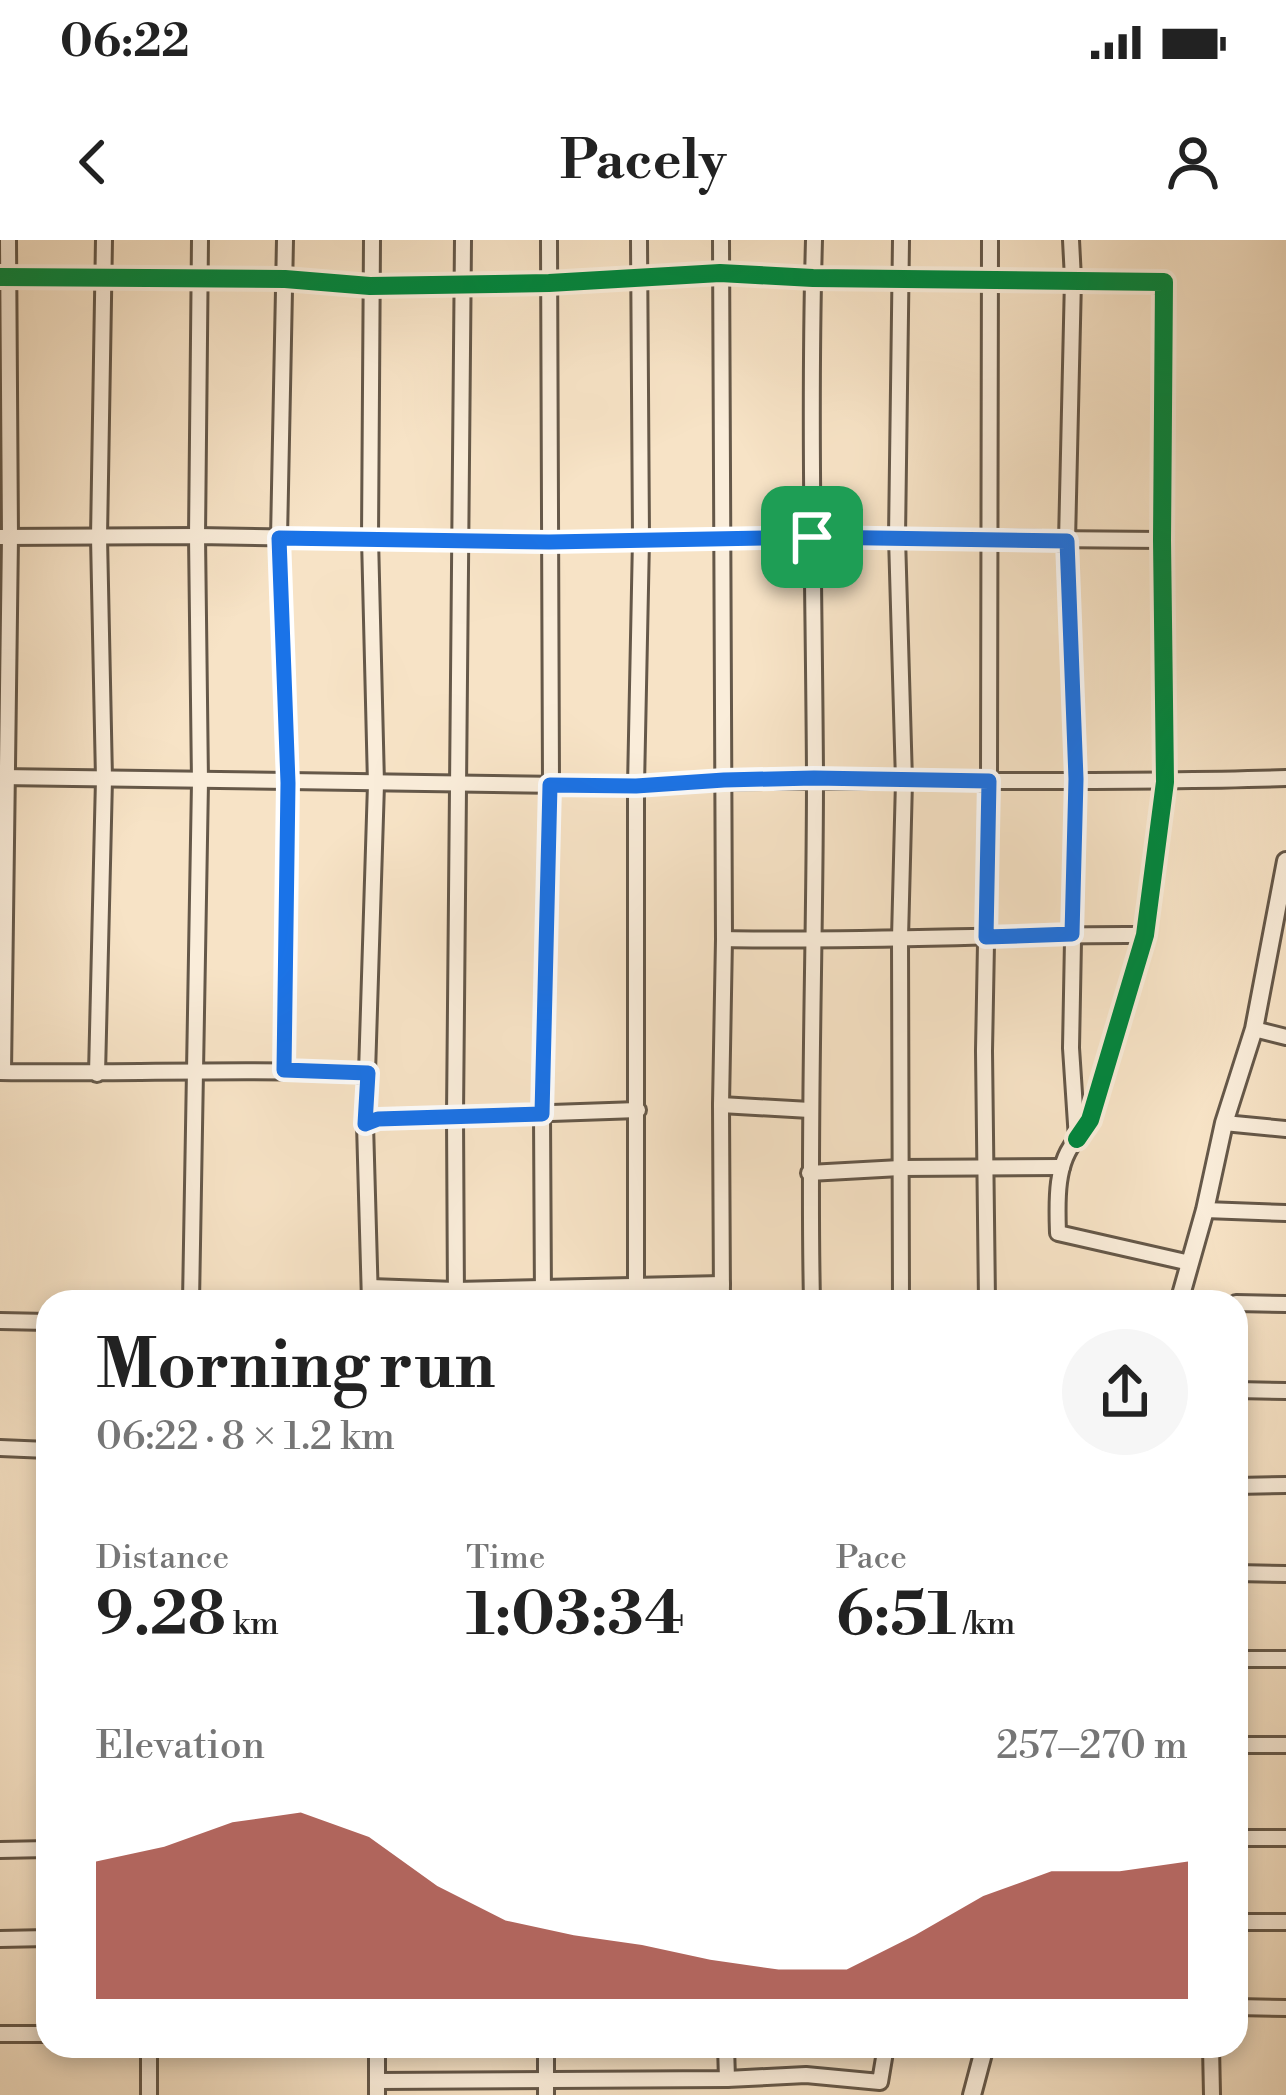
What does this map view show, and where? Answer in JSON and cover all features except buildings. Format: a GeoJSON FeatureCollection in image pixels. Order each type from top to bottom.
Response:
{"type":"FeatureCollection","features":[{"type":"Feature","properties":{"kind":"street"},"geometry":{"type":"LineString","coordinates":[[8,240],[1,1072],[368,1073]]}},
{"type":"Feature","properties":{"kind":"street"},"geometry":{"type":"LineString","coordinates":[[97,1074],[104,779],[98,538],[104,240]]}},
{"type":"Feature","properties":{"kind":"street"},"geometry":{"type":"LineString","coordinates":[[191,1290],[200,782],[200,240]]}},
{"type":"Feature","properties":{"kind":"street"},"geometry":{"type":"LineString","coordinates":[[284,1070],[288,783],[279,538],[285,240]]}},
{"type":"Feature","properties":{"kind":"street"},"geometry":{"type":"LineString","coordinates":[[370,1290],[365,1124],[376,784],[370,538],[372,240]]}},
{"type":"Feature","properties":{"kind":"street"},"geometry":{"type":"LineString","coordinates":[[456,1290],[463,240]]}},
{"type":"Feature","properties":{"kind":"street"},"geometry":{"type":"LineString","coordinates":[[543,1290],[550,785],[549,240]]}},
{"type":"Feature","properties":{"kind":"street"},"geometry":{"type":"LineString","coordinates":[[636,1290],[639,240]]}},
{"type":"Feature","properties":{"kind":"street"},"geometry":{"type":"LineString","coordinates":[[721,240],[722,1290]]}},
{"type":"Feature","properties":{"kind":"street"},"geometry":{"type":"LineString","coordinates":[[812,1290],[814,240]]}},
{"type":"Feature","properties":{"kind":"street"},"geometry":{"type":"LineString","coordinates":[[901,240],[897,537],[904,781],[901,1290]]}},
{"type":"Feature","properties":{"kind":"street"},"geometry":{"type":"LineString","coordinates":[[987,1290],[989,240]]}},
{"type":"Feature","properties":{"kind":"street"},"geometry":{"type":"LineString","coordinates":[[1071,240],[1067,541],[1076,779],[1071,1048],[1077,1139]]}},
{"type":"Feature","properties":{"kind":"street"},"geometry":{"type":"LineString","coordinates":[[5,278],[285,279],[370,286],[549,283],[720,273],[1163,282],[1165,782],[1145,935],[1090,1120],[1068,1148],[1062,1167],[1058,1233],[1190,1263]]}},
{"type":"Feature","properties":{"kind":"street"},"geometry":{"type":"LineString","coordinates":[[5,537],[549,542],[812,537],[1162,539]]}},
{"type":"Feature","properties":{"kind":"street"},"geometry":{"type":"LineString","coordinates":[[4,777],[636,786],[814,778],[1165,782],[1286,778]]}},
{"type":"Feature","properties":{"kind":"street"},"geometry":{"type":"LineString","coordinates":[[1182,1290],[1224,1123],[1279,941],[1286,861]]}},
{"type":"Feature","properties":{"kind":"street"},"geometry":{"type":"LineString","coordinates":[[724,940],[1145,935]]}},
{"type":"Feature","properties":{"kind":"street"},"geometry":{"type":"LineString","coordinates":[[1254,1029],[1286,1037]]}},
{"type":"Feature","properties":{"kind":"street"},"geometry":{"type":"LineString","coordinates":[[721,1105],[810,1110]]}},
{"type":"Feature","properties":{"kind":"street"},"geometry":{"type":"LineString","coordinates":[[365,1124],[378,1119],[638,1109]]}},
{"type":"Feature","properties":{"kind":"street"},"geometry":{"type":"LineString","coordinates":[[1224,1123],[1286,1129]]}},
{"type":"Feature","properties":{"kind":"street"},"geometry":{"type":"LineString","coordinates":[[809,1173],[1062,1167]]}},
{"type":"Feature","properties":{"kind":"street"},"geometry":{"type":"LineString","coordinates":[[1205,1210],[1286,1213]]}},
{"type":"Feature","properties":{"kind":"street"},"geometry":{"type":"LineString","coordinates":[[590,1290],[722,1284]]}},
{"type":"Feature","properties":{"kind":"street"},"geometry":{"type":"LineString","coordinates":[[1248,1303],[1286,1304]]}},
{"type":"Feature","properties":{"kind":"street"},"geometry":{"type":"LineString","coordinates":[[0,1321],[36,1322]]}},
{"type":"Feature","properties":{"kind":"street"},"geometry":{"type":"LineString","coordinates":[[1248,1390],[1286,1391]]}},
{"type":"Feature","properties":{"kind":"street"},"geometry":{"type":"LineString","coordinates":[[0,1448],[36,1450]]}},
{"type":"Feature","properties":{"kind":"street"},"geometry":{"type":"LineString","coordinates":[[1248,1486],[1286,1485]]}},
{"type":"Feature","properties":{"kind":"street"},"geometry":{"type":"LineString","coordinates":[[1248,1573],[1286,1574]]}},
{"type":"Feature","properties":{"kind":"street"},"geometry":{"type":"LineString","coordinates":[[1248,1660],[1286,1659]]}},
{"type":"Feature","properties":{"kind":"street"},"geometry":{"type":"LineString","coordinates":[[1248,1744],[1286,1745]]}},
{"type":"Feature","properties":{"kind":"street"},"geometry":{"type":"LineString","coordinates":[[1248,1838],[1286,1838]]}},
{"type":"Feature","properties":{"kind":"street"},"geometry":{"type":"LineString","coordinates":[[0,1850],[36,1849]]}},
{"type":"Feature","properties":{"kind":"street"},"geometry":{"type":"LineString","coordinates":[[1248,1922],[1286,1922]]}},
{"type":"Feature","properties":{"kind":"street"},"geometry":{"type":"LineString","coordinates":[[0,1939],[36,1939]]}},
{"type":"Feature","properties":{"kind":"street"},"geometry":{"type":"LineString","coordinates":[[1248,2007],[1286,2008]]}},
{"type":"Feature","properties":{"kind":"street"},"geometry":{"type":"LineString","coordinates":[[0,2034],[36,2034]]}},
{"type":"Feature","properties":{"kind":"street"},"geometry":{"type":"LineString","coordinates":[[149,2058],[149,2095]]}},
{"type":"Feature","properties":{"kind":"street"},"geometry":{"type":"LineString","coordinates":[[726,2058],[727,2079]]}},
{"type":"Feature","properties":{"kind":"street"},"geometry":{"type":"LineString","coordinates":[[377,2088],[546,2088],[806,2075],[880,2082],[884,2058]]}},
{"type":"Feature","properties":{"kind":"street"},"geometry":{"type":"LineString","coordinates":[[972,2095],[982,2058]]}},
{"type":"Feature","properties":{"kind":"street"},"geometry":{"type":"LineString","coordinates":[[1211,2058],[1212,2095]]}},
{"type":"Feature","properties":{"kind":"cycle path"},"geometry":{"type":"LineString","coordinates":[[0,277],[285,279],[370,286],[549,283],[720,273],[1164,282],[1165,782],[1145,935],[1090,1120],[1077,1139]]}},
{"type":"Feature","properties":{"kind":"route"},"geometry":{"type":"LineString","coordinates":[[812,537],[1067,541],[1076,779],[1072,934],[986,937],[989,781],[814,778],[550,785],[542,1114],[378,1119],[365,1124],[368,1073],[284,1070],[288,783],[279,538],[549,542],[812,537]]}}]}
